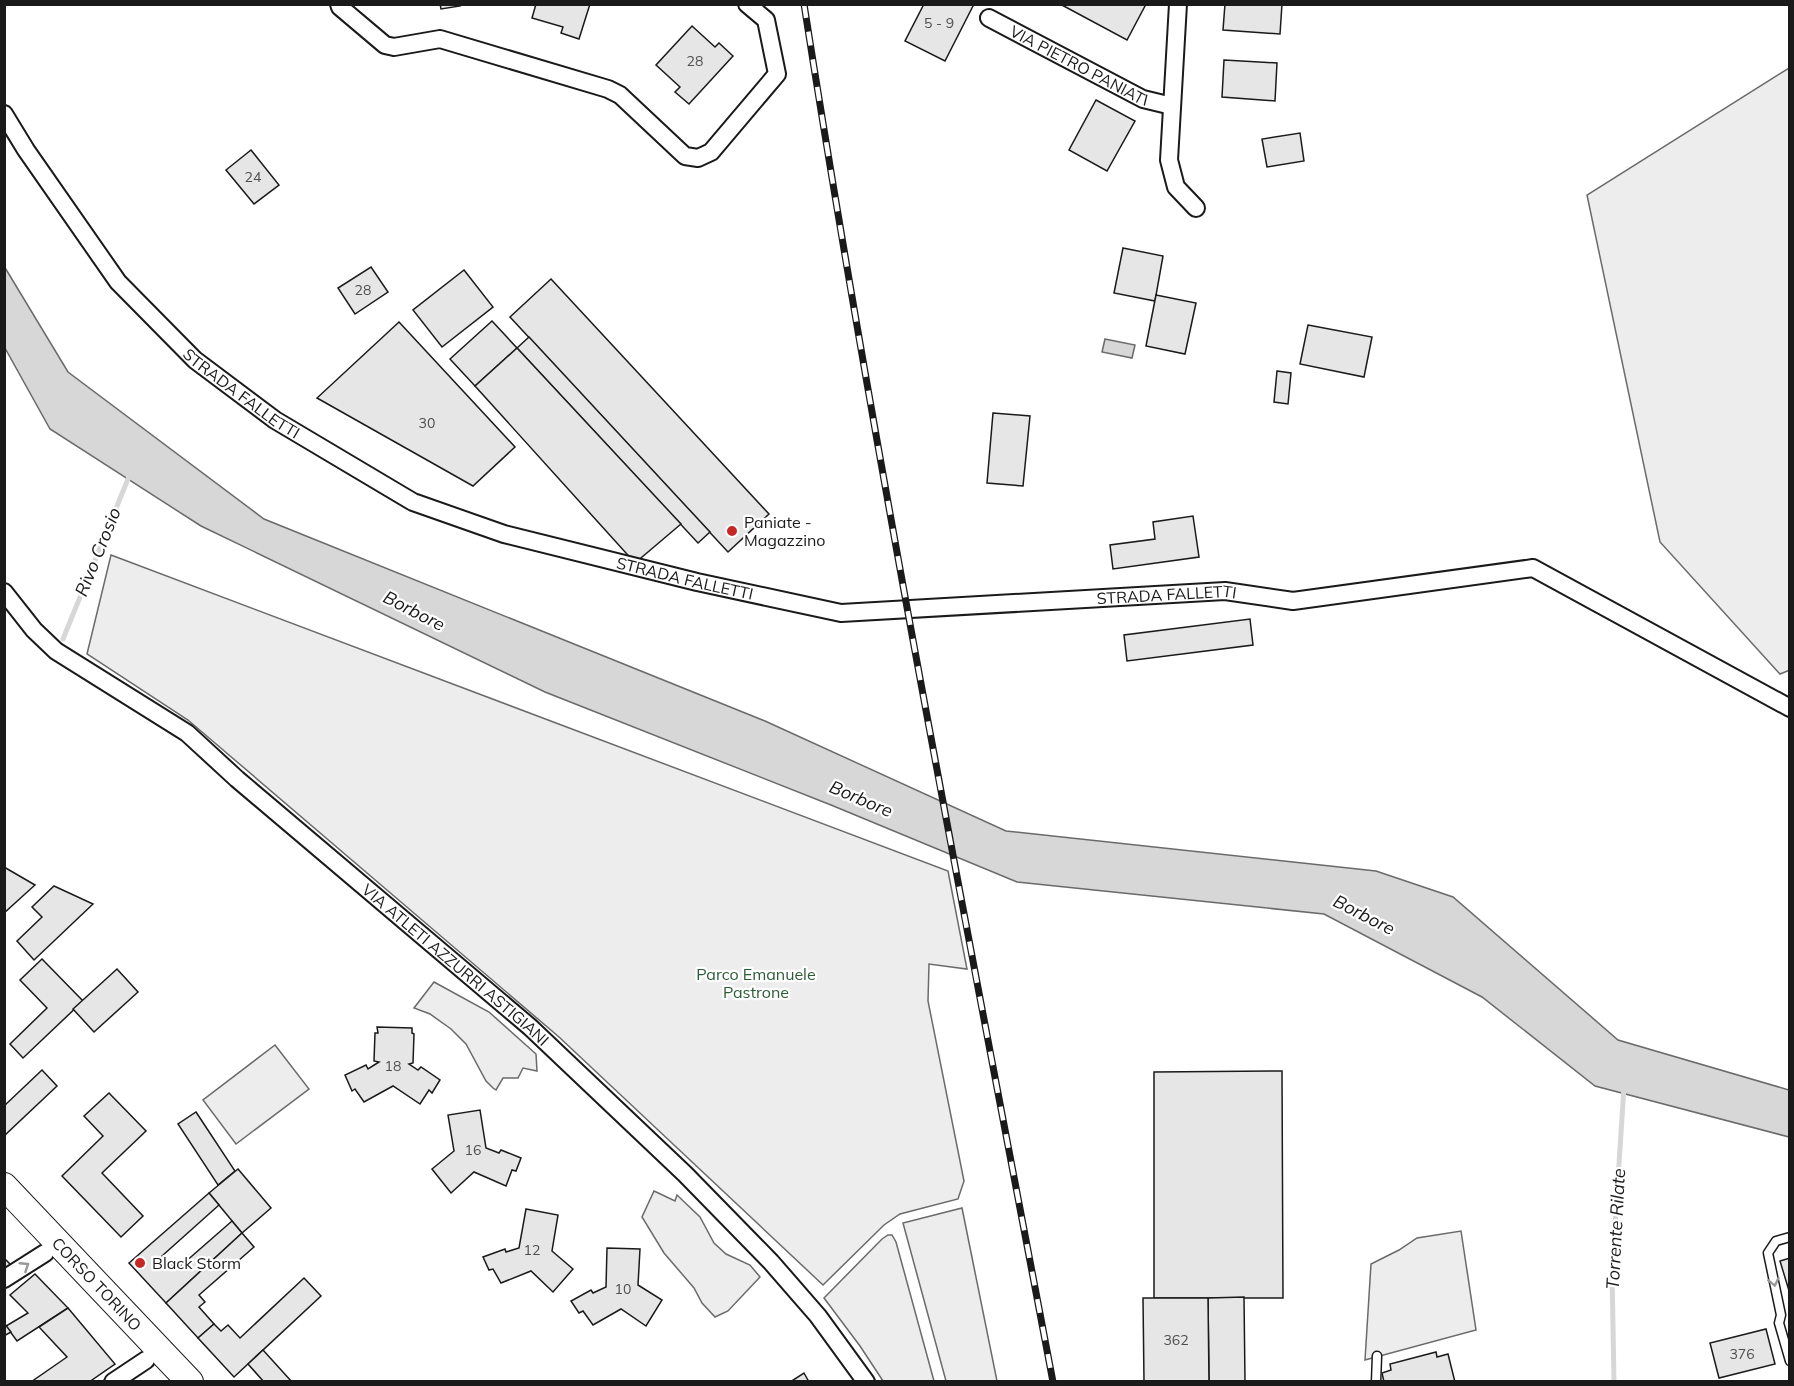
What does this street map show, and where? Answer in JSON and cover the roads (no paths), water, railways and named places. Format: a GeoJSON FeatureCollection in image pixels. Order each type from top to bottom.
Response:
{"type":"FeatureCollection","features":[{"type":"Feature","properties":{"kind":"main road","name":"CORSO TORINO"},"geometry":{"type":"LineString","coordinates":[[4,1186],[190,1382]]}},
{"type":"Feature","properties":{"kind":"main road","name":"CORSO TORINO"},"geometry":{"type":"LineString","coordinates":[[4,1211],[167,1382]]}},
{"type":"Feature","properties":{"kind":"street"},"geometry":{"type":"LineString","coordinates":[[339,4],[385,45],[394,47],[440,39],[620,94],[685,156],[698,158],[711,152],[777,74],[766,20],[747,4]]}},
{"type":"Feature","properties":{"kind":"street","name":"VIA PIETRO PANIATI"},"geometry":{"type":"LineString","coordinates":[[1178,4],[1169,160],[1176,187],[1196,208]]}},
{"type":"Feature","properties":{"kind":"street","name":"VIA PIETRO PANIATI"},"geometry":{"type":"LineString","coordinates":[[989,18],[1143,99],[1172,106]]}},
{"type":"Feature","properties":{"kind":"street","name":"STRADA FALLETTI"},"geometry":{"type":"LineString","coordinates":[[4,114],[26,150],[118,282],[195,360],[275,420],[413,502],[504,534],[697,582],[841,613],[1226,591],[1293,601],[1533,568],[1790,708]]}},
{"type":"Feature","properties":{"kind":"street","name":"VIA ATLETI AZZURRI ASTIGIANI"},"geometry":{"type":"LineString","coordinates":[[4,592],[34,630],[56,651],[187,733],[537,1034],[685,1173],[771,1262],[819,1316],[866,1382]]}},
{"type":"Feature","properties":{"kind":"street"},"geometry":{"type":"LineString","coordinates":[[4,1279],[45,1253]]}},
{"type":"Feature","properties":{"kind":"street"},"geometry":{"type":"LineString","coordinates":[[113,1382],[146,1360]]}},
{"type":"Feature","properties":{"kind":"lane"},"geometry":{"type":"LineString","coordinates":[[1790,1238],[1776,1240],[1768,1253],[1781,1315],[1779,1323],[1790,1361]]}},
{"type":"Feature","properties":{"kind":"lane"},"geometry":{"type":"LineString","coordinates":[[1376,1382],[1377,1356]]}},
{"type":"Feature","properties":{"kind":"water","name":"Borbore"},"geometry":{"type":"Polygon","coordinates":[[[4,266],[68,372],[264,519],[765,721],[1006,831],[1376,871],[1453,897],[1618,1040],[1789,1090],[1789,1137],[1595,1086],[1482,997],[1324,914],[1017,882],[831,805],[545,692],[201,526],[50,429],[5,348],[4,266]]]}},
{"type":"Feature","properties":{"kind":"water"},"geometry":{"type":"Polygon","coordinates":[[[1105,339],[1135,345],[1132,358],[1102,352],[1105,339]]]}},
{"type":"Feature","properties":{"kind":"waterway","name":"Rivo Crosio"},"geometry":{"type":"LineString","coordinates":[[63,639],[130,474]]}},
{"type":"Feature","properties":{"kind":"waterway","name":"Torrente Rilate"},"geometry":{"type":"LineString","coordinates":[[1614,1382],[1612,1271],[1624,1087]]}},
{"type":"Feature","properties":{"kind":"railway"},"geometry":{"type":"LineString","coordinates":[[804,4],[891,522],[1053,1382]]}},
{"type":"Feature","properties":{"kind":"place","name":"Paniate - Magazzino"},"geometry":{"type":"Point","coordinates":[732,531]}},
{"type":"Feature","properties":{"kind":"place","name":"Black Storm"},"geometry":{"type":"Point","coordinates":[140,1263]}},
{"type":"Feature","properties":{"kind":"park label","name":"Parco Emanuele Pastrone"},"geometry":{"type":"Point","coordinates":[756,983]}}]}
